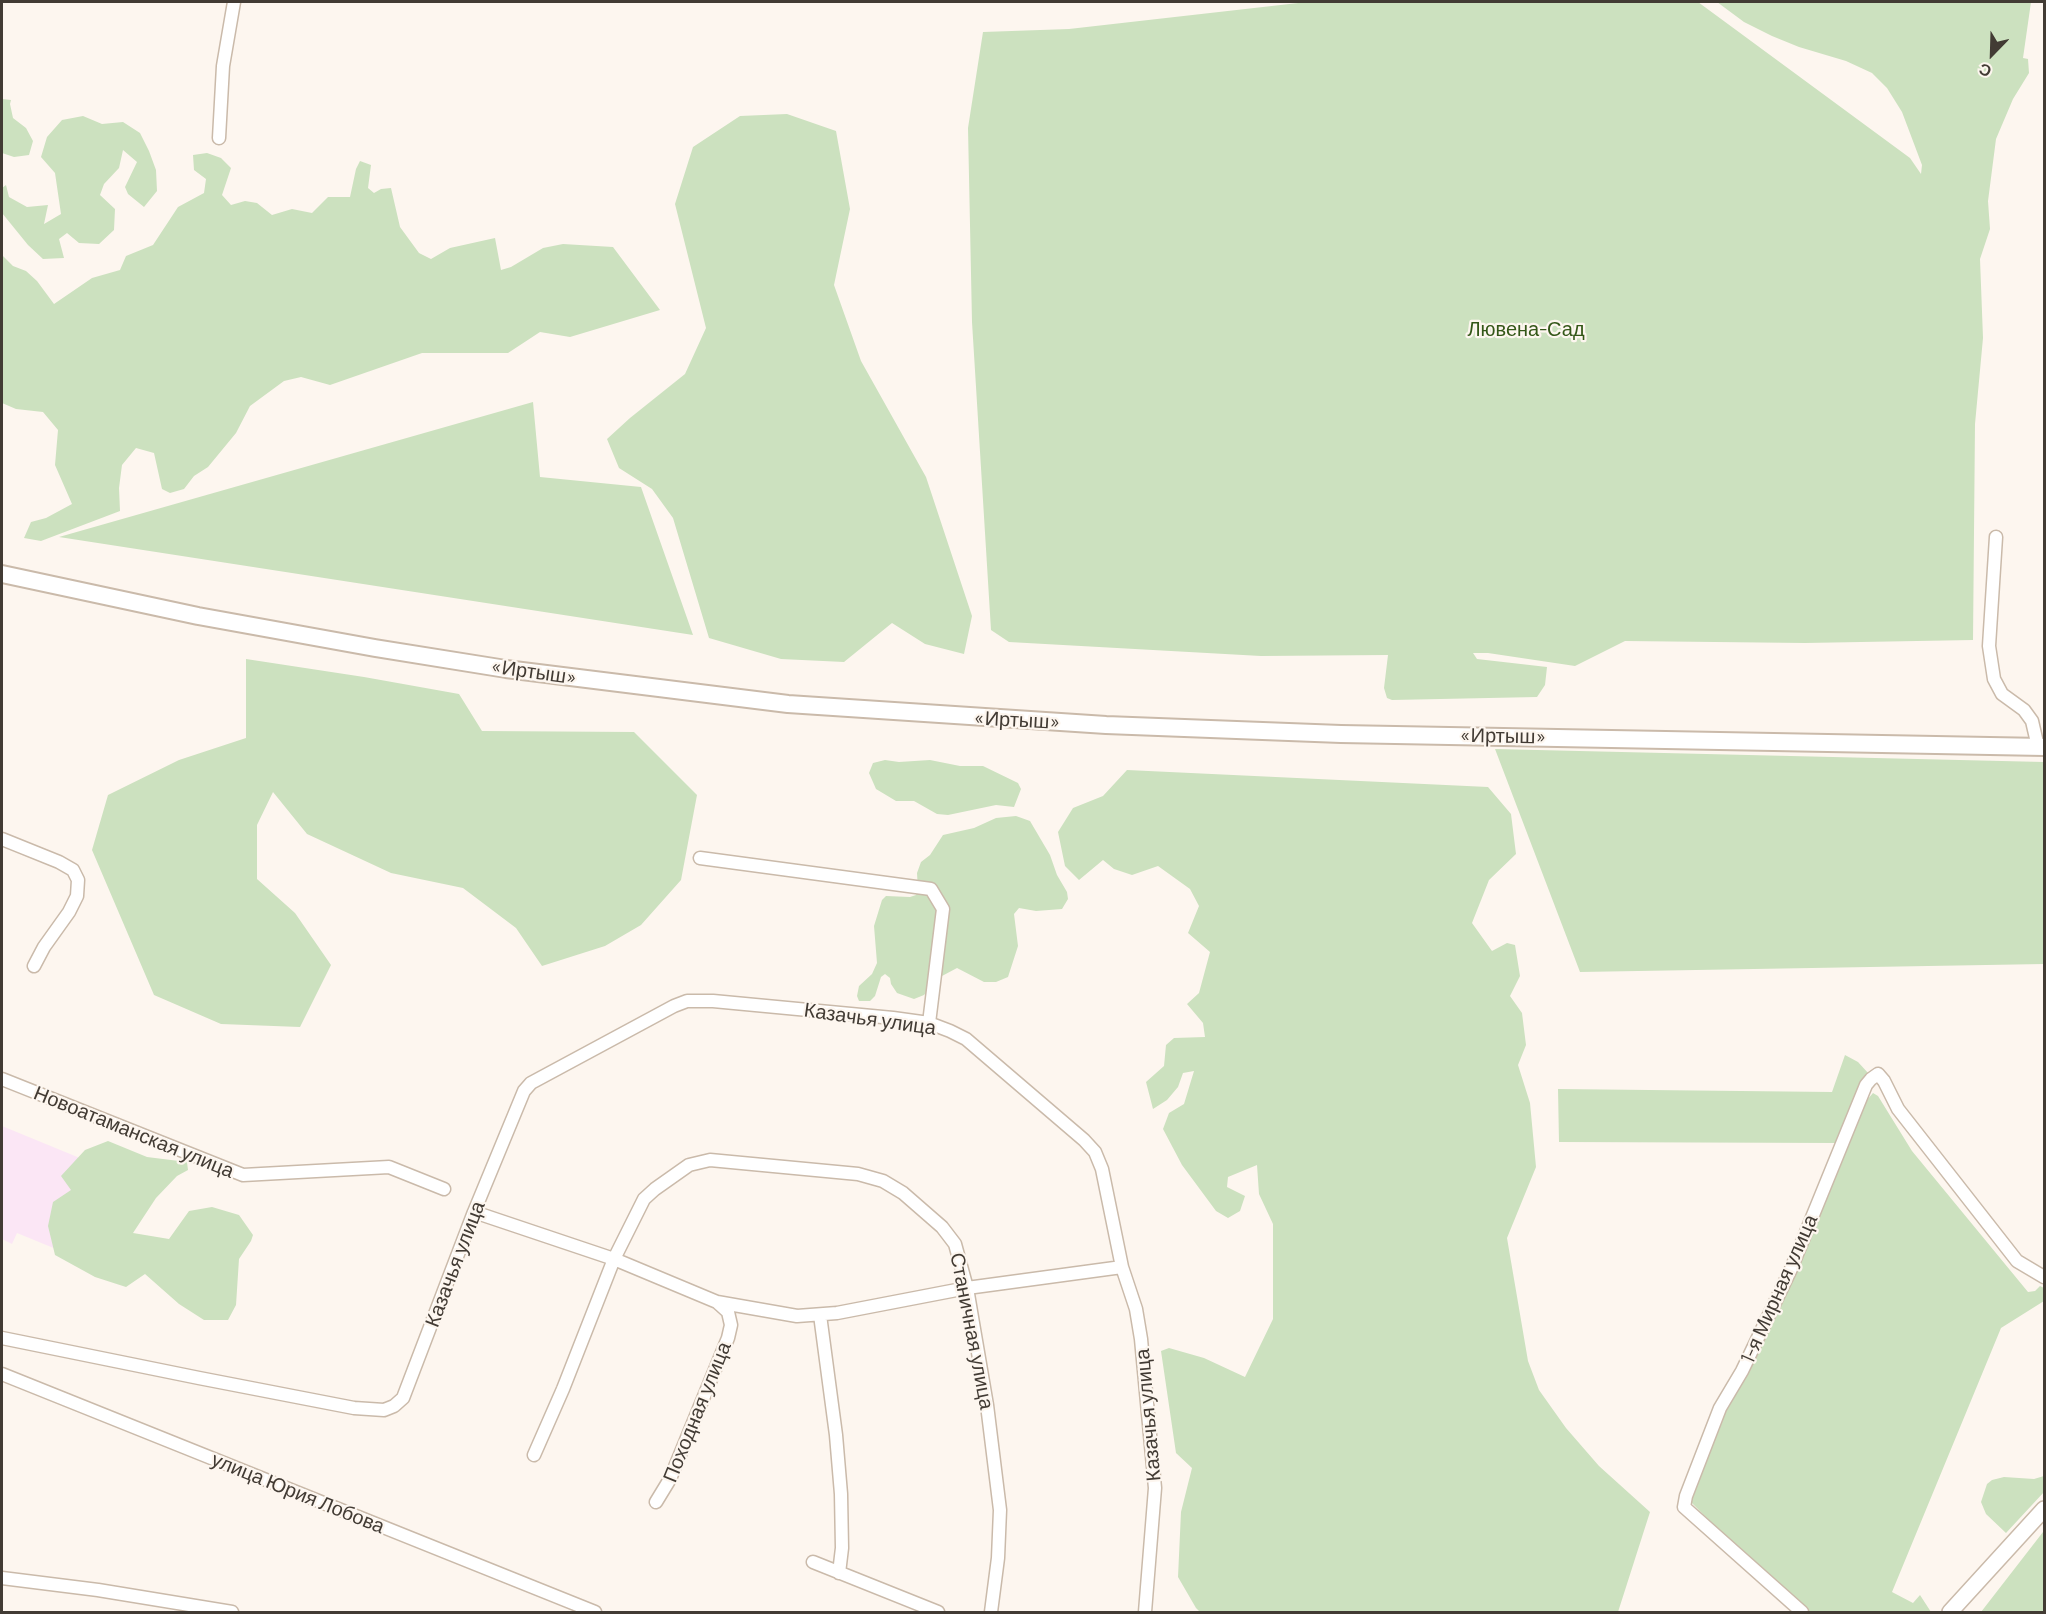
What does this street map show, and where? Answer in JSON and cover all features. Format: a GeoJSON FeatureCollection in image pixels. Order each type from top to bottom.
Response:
{"type":"FeatureCollection","features":[{"type":"Feature","properties":{"kind":"highway","name":"«Иртыш»"},"geometry":{"type":"LineString","coordinates":[[2,574],[198,616],[375,648],[506,669],[788,704],[1106,725],[1341,734],[2041,747]]}},
{"type":"Feature","properties":{"kind":"main road"},"geometry":{"type":"LineString","coordinates":[[1950,1612],[2044,1509]]}},
{"type":"Feature","properties":{"kind":"street"},"geometry":{"type":"LineString","coordinates":[[219,138],[223,66],[234,2]]}},
{"type":"Feature","properties":{"kind":"street"},"geometry":{"type":"LineString","coordinates":[[1996,537],[1989,646],[1994,679],[2002,694],[2024,710],[2032,721],[2041,747]]}},
{"type":"Feature","properties":{"kind":"street"},"geometry":{"type":"LineString","coordinates":[[2,839],[59,862],[73,870],[78,880],[77,896],[69,912],[44,947],[34,966]]}},
{"type":"Feature","properties":{"kind":"street"},"geometry":{"type":"LineString","coordinates":[[700,858],[931,889],[943,909],[929,1023]]}},
{"type":"Feature","properties":{"kind":"street","name":"Казачья улица"},"geometry":{"type":"LineString","coordinates":[[2,1338],[363,1409],[384,1410],[394,1406],[403,1398],[474,1212],[524,1091],[531,1083],[687,1001],[713,1001],[929,1023],[966,1039],[1084,1140],[1095,1152],[1102,1169],[1122,1267],[1136,1309],[1142,1339],[1155,1488],[1145,1612]]}},
{"type":"Feature","properties":{"kind":"street","name":"1-я Мирная улица"},"geometry":{"type":"LineString","coordinates":[[1802,1612],[1684,1507],[1686,1496],[1720,1408],[1742,1371],[1787,1278],[1866,1084],[1878,1074],[1898,1108],[2017,1261],[2044,1277]]}},
{"type":"Feature","properties":{"kind":"street","name":"Новоатаманская улица"},"geometry":{"type":"LineString","coordinates":[[2,1079],[243,1175],[389,1167],[444,1189]]}},
{"type":"Feature","properties":{"kind":"street","name":"Станичная улица"},"geometry":{"type":"LineString","coordinates":[[534,1455],[563,1389],[614,1259],[644,1199],[655,1189],[689,1166],[710,1160],[858,1174],[883,1180],[903,1193],[942,1227],[955,1244],[968,1288],[987,1405],[1000,1510],[998,1558],[991,1612]]}},
{"type":"Feature","properties":{"kind":"street"},"geometry":{"type":"LineString","coordinates":[[474,1212],[614,1259],[717,1302],[797,1316],[820,1315],[968,1288],[1122,1267]]}},
{"type":"Feature","properties":{"kind":"street","name":"Походная улица"},"geometry":{"type":"LineString","coordinates":[[656,1502],[670,1479],[728,1338],[730,1324],[728,1312],[717,1302]]}},
{"type":"Feature","properties":{"kind":"street"},"geometry":{"type":"LineString","coordinates":[[820,1315],[836,1435],[841,1494],[842,1548],[838,1573]]}},
{"type":"Feature","properties":{"kind":"street","name":"улица Юрия Лобова"},"geometry":{"type":"LineString","coordinates":[[2,1374],[595,1612]]}},
{"type":"Feature","properties":{"kind":"street"},"geometry":{"type":"LineString","coordinates":[[813,1562],[938,1612]]}},
{"type":"Feature","properties":{"kind":"street"},"geometry":{"type":"LineString","coordinates":[[2,1578],[98,1590],[232,1612]]}},
{"type":"Feature","properties":{"kind":"shaded area"},"geometry":{"type":"Polygon","coordinates":[[[2,1126],[92,1163],[56,1249],[17,1233],[12,1244],[2,1239],[2,1126]]]}},
{"type":"Feature","properties":{"kind":"green space","name":"Лювена-Сад"},"geometry":{"type":"Polygon","coordinates":[[[1307,2],[1698,2],[1910,158],[1921,174],[1922,165],[1902,112],[1887,88],[1872,73],[1846,61],[1772,36],[1744,22],[1717,2],[2031,2],[2023,58],[2028,59],[2029,73],[2013,99],[1996,139],[1988,201],[1990,229],[1980,259],[1983,338],[1975,424],[1973,640],[1805,643],[1625,641],[1575,666],[1488,653],[1473,653],[1477,659],[1547,667],[1545,685],[1537,697],[1392,700],[1387,698],[1384,688],[1388,655],[1261,656],[1009,642],[991,630],[972,322],[968,128],[983,32],[1069,29],[1307,2]]]}},
{"type":"Feature","properties":{"kind":"green space"},"geometry":{"type":"Polygon","coordinates":[[[2,99],[11,100],[13,118],[26,128],[33,141],[29,155],[14,157],[2,153],[2,99]]]}},
{"type":"Feature","properties":{"kind":"green space"},"geometry":{"type":"Polygon","coordinates":[[[787,114],[836,131],[850,209],[834,285],[861,361],[926,477],[972,616],[964,654],[925,644],[892,623],[844,662],[781,659],[709,638],[673,518],[652,489],[619,468],[607,439],[685,374],[706,328],[675,204],[693,147],[740,116],[787,114]]]}},
{"type":"Feature","properties":{"kind":"green space"},"geometry":{"type":"Polygon","coordinates":[[[83,116],[102,124],[123,122],[140,133],[156,170],[157,191],[144,207],[128,194],[125,187],[137,162],[123,150],[119,168],[104,184],[100,195],[115,209],[114,230],[99,244],[79,243],[67,233],[59,239],[64,258],[43,259],[28,245],[2,213],[2,188],[6,185],[9,197],[27,207],[48,205],[44,224],[61,214],[55,173],[41,157],[47,137],[62,120],[83,116]]]}},
{"type":"Feature","properties":{"kind":"green space"},"geometry":{"type":"Polygon","coordinates":[[[207,153],[221,158],[231,168],[222,195],[231,205],[245,201],[257,203],[272,215],[292,209],[312,213],[328,197],[350,197],[360,161],[371,165],[368,188],[374,193],[381,189],[391,188],[400,227],[419,253],[431,259],[450,248],[495,238],[501,270],[511,267],[543,248],[563,244],[613,247],[660,310],[570,337],[540,332],[508,353],[422,353],[330,385],[301,377],[284,381],[250,406],[236,433],[208,467],[194,476],[184,489],[170,493],[162,489],[154,453],[136,448],[122,465],[119,488],[120,511],[41,541],[24,538],[31,522],[46,518],[72,504],[55,465],[58,430],[43,412],[16,409],[2,403],[2,255],[13,266],[26,271],[37,281],[54,304],[92,278],[120,270],[126,256],[153,245],[178,207],[204,193],[206,179],[194,170],[193,155],[207,153]]]}},
{"type":"Feature","properties":{"kind":"green space"},"geometry":{"type":"Polygon","coordinates":[[[533,402],[540,477],[641,487],[693,635],[59,537],[533,402]]]}},
{"type":"Feature","properties":{"kind":"green space"},"geometry":{"type":"Polygon","coordinates":[[[246,659],[459,694],[482,731],[634,732],[697,795],[681,880],[641,925],[605,946],[542,966],[516,928],[463,888],[391,873],[307,834],[273,792],[257,825],[257,879],[295,913],[331,965],[300,1027],[221,1024],[154,995],[92,850],[108,795],[179,760],[246,738],[246,659]]]}},
{"type":"Feature","properties":{"kind":"green space"},"geometry":{"type":"Polygon","coordinates":[[[1495,749],[2044,762],[2044,964],[1580,972],[1495,749]]]}},
{"type":"Feature","properties":{"kind":"green space"},"geometry":{"type":"Polygon","coordinates":[[[885,760],[899,762],[930,760],[960,766],[983,766],[1018,783],[1021,789],[1014,807],[996,805],[948,815],[937,814],[914,801],[896,801],[876,789],[869,773],[873,763],[885,760]]]}},
{"type":"Feature","properties":{"kind":"green space"},"geometry":{"type":"Polygon","coordinates":[[[1127,770],[1488,787],[1511,814],[1516,854],[1489,880],[1472,923],[1492,951],[1507,943],[1515,945],[1520,976],[1510,996],[1522,1013],[1526,1045],[1518,1065],[1530,1103],[1536,1167],[1507,1238],[1528,1361],[1539,1390],[1566,1428],[1599,1466],[1650,1512],[1618,1612],[1200,1612],[1196,1608],[1178,1577],[1181,1512],[1192,1468],[1176,1453],[1161,1351],[1169,1348],[1204,1358],[1245,1377],[1273,1319],[1273,1224],[1259,1194],[1257,1165],[1228,1177],[1227,1187],[1245,1196],[1240,1211],[1228,1218],[1216,1211],[1182,1165],[1163,1129],[1169,1113],[1184,1104],[1194,1071],[1183,1073],[1178,1087],[1167,1100],[1153,1109],[1146,1082],[1164,1066],[1166,1045],[1174,1038],[1205,1037],[1203,1023],[1187,1004],[1199,993],[1210,952],[1188,933],[1199,906],[1190,889],[1158,866],[1132,875],[1114,869],[1103,860],[1079,880],[1065,866],[1058,832],[1073,808],[1103,796],[1127,770]]]}},
{"type":"Feature","properties":{"kind":"green space"},"geometry":{"type":"Polygon","coordinates":[[[1016,816],[1030,821],[1050,855],[1068,899],[1062,909],[1036,911],[1019,908],[1014,914],[1018,946],[1008,977],[996,982],[984,982],[957,968],[942,976],[924,995],[914,999],[897,993],[890,978],[885,974],[881,977],[875,996],[870,1001],[859,1001],[857,996],[859,986],[872,974],[877,963],[874,926],[882,900],[886,896],[916,895],[917,873],[921,862],[930,855],[943,835],[974,828],[996,818],[1016,816]]]}},
{"type":"Feature","properties":{"kind":"green space"},"geometry":{"type":"Polygon","coordinates":[[[1845,1055],[1858,1062],[1869,1074],[1862,1083],[1835,1143],[1559,1142],[1558,1089],[1832,1092],[1845,1055]]]}},
{"type":"Feature","properties":{"kind":"green space"},"geometry":{"type":"Polygon","coordinates":[[[1873,1093],[1878,1096],[1912,1151],[2028,1292],[2035,1291],[2040,1286],[2044,1288],[2044,1301],[2001,1328],[1892,1592],[1913,1603],[1920,1595],[1931,1612],[1809,1612],[1731,1543],[1691,1502],[1693,1488],[1719,1423],[1761,1347],[1867,1100],[1873,1093]]]}},
{"type":"Feature","properties":{"kind":"green space"},"geometry":{"type":"Polygon","coordinates":[[[108,1141],[147,1157],[187,1162],[188,1170],[177,1176],[156,1198],[133,1233],[169,1239],[189,1211],[212,1207],[239,1215],[253,1235],[239,1259],[236,1305],[228,1320],[204,1320],[179,1304],[145,1274],[126,1287],[95,1277],[55,1255],[48,1226],[53,1202],[71,1190],[61,1176],[85,1150],[108,1141]]]}},
{"type":"Feature","properties":{"kind":"green space"},"geometry":{"type":"Polygon","coordinates":[[[2044,1476],[2044,1492],[2006,1533],[1986,1514],[1981,1502],[1987,1484],[1992,1480],[2004,1477],[2034,1479],[2044,1476]]]}},
{"type":"Feature","properties":{"kind":"green space"},"geometry":{"type":"Polygon","coordinates":[[[2043,1532],[2044,1612],[1981,1612],[2043,1532]]]}}]}
